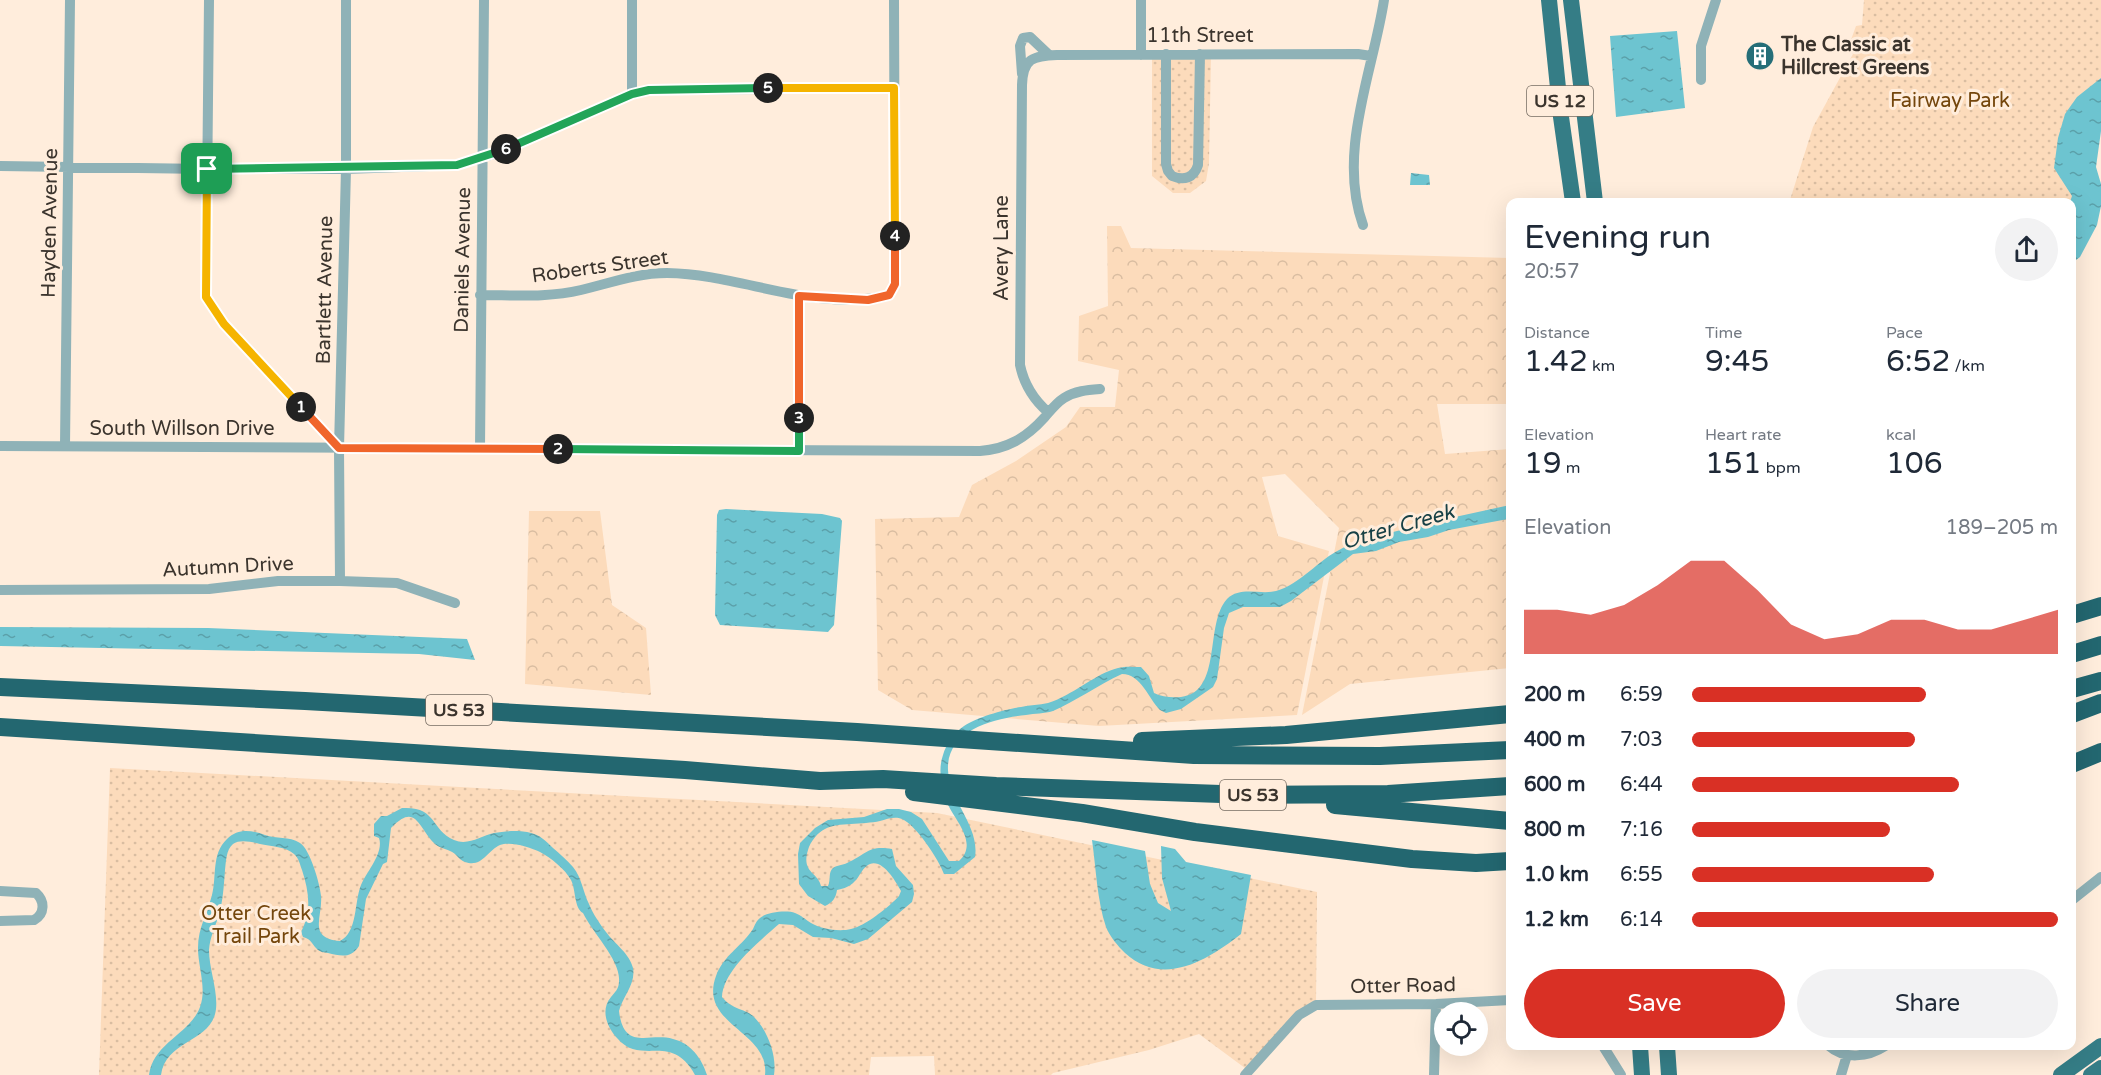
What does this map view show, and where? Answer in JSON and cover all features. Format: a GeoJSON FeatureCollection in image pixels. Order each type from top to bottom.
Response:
{"type":"FeatureCollection","features":[{"type":"Feature","properties":{"kind":"highway"},"geometry":{"type":"LineString","coordinates":[[2076,614],[2101,606]]}},
{"type":"Feature","properties":{"kind":"highway"},"geometry":{"type":"LineString","coordinates":[[2076,653],[2101,645]]}},
{"type":"Feature","properties":{"kind":"highway"},"geometry":{"type":"LineString","coordinates":[[2076,688],[2101,681]]}},
{"type":"Feature","properties":{"kind":"highway","name":"US 53"},"geometry":{"type":"LineString","coordinates":[[0,687],[305,701],[917,736],[1194,755],[1380,756],[1506,750]]}},
{"type":"Feature","properties":{"kind":"highway"},"geometry":{"type":"LineString","coordinates":[[2076,714],[2101,703]]}},
{"type":"Feature","properties":{"kind":"highway"},"geometry":{"type":"LineString","coordinates":[[2076,715],[2101,709]]}},
{"type":"Feature","properties":{"kind":"highway"},"geometry":{"type":"LineString","coordinates":[[1026,743],[1218,739],[1506,714]]}},
{"type":"Feature","properties":{"kind":"highway","name":"US 53"},"geometry":{"type":"LineString","coordinates":[[0,727],[820,781],[881,783],[994,794],[1378,794],[1506,786]]}},
{"type":"Feature","properties":{"kind":"highway"},"geometry":{"type":"LineString","coordinates":[[1380,756],[1506,742]]}},
{"type":"Feature","properties":{"kind":"highway"},"geometry":{"type":"LineString","coordinates":[[2076,762],[2101,752]]}},
{"type":"Feature","properties":{"kind":"highway"},"geometry":{"type":"LineString","coordinates":[[994,794],[1082,813],[1195,832],[1412,859],[1476,863],[1506,861]]}},
{"type":"Feature","properties":{"kind":"highway"},"geometry":{"type":"LineString","coordinates":[[1249,795],[1506,821]]}},
{"type":"Feature","properties":{"kind":"highway"},"geometry":{"type":"LineString","coordinates":[[1412,859],[1506,854]]}},
{"type":"Feature","properties":{"kind":"main road","name":"US 12"},"geometry":{"type":"LineString","coordinates":[[1549,0],[1561,117],[1572,198]]}},
{"type":"Feature","properties":{"kind":"main road"},"geometry":{"type":"LineString","coordinates":[[1562,0],[1575,100],[1587,141]]}},
{"type":"Feature","properties":{"kind":"main road","name":"US 12"},"geometry":{"type":"LineString","coordinates":[[1571,0],[1594,198]]}},
{"type":"Feature","properties":{"kind":"main road"},"geometry":{"type":"LineString","coordinates":[[1579,0],[1585,77],[1584,114]]}},
{"type":"Feature","properties":{"kind":"main road"},"geometry":{"type":"LineString","coordinates":[[2061,1075],[2101,1046]]}},
{"type":"Feature","properties":{"kind":"main road"},"geometry":{"type":"LineString","coordinates":[[1640,1050],[1642,1075]]}},
{"type":"Feature","properties":{"kind":"main road"},"geometry":{"type":"LineString","coordinates":[[1667,1050],[1669,1075]]}},
{"type":"Feature","properties":{"kind":"main road"},"geometry":{"type":"LineString","coordinates":[[2091,1075],[2101,1068]]}},
{"type":"Feature","properties":{"kind":"street","name":"Hayden Avenue"},"geometry":{"type":"LineString","coordinates":[[65,446],[70,0]]}},
{"type":"Feature","properties":{"kind":"street"},"geometry":{"type":"LineString","coordinates":[[209,0],[206,297],[224,324],[339,448]]}},
{"type":"Feature","properties":{"kind":"street","name":"Bartlett Avenue"},"geometry":{"type":"LineString","coordinates":[[340,581],[339,448],[346,169],[346,0]]}},
{"type":"Feature","properties":{"kind":"street","name":"Daniels Avenue"},"geometry":{"type":"LineString","coordinates":[[480,449],[484,0]]}},
{"type":"Feature","properties":{"kind":"street"},"geometry":{"type":"LineString","coordinates":[[632,0],[632,94]]}},
{"type":"Feature","properties":{"kind":"street"},"geometry":{"type":"LineString","coordinates":[[0,166],[346,169],[457,165],[482,158],[632,94],[649,90],[668,88],[894,88],[894,0]]}},
{"type":"Feature","properties":{"kind":"street"},"geometry":{"type":"LineString","coordinates":[[1141,0],[1141,55]]}},
{"type":"Feature","properties":{"kind":"street"},"geometry":{"type":"LineString","coordinates":[[1363,225],[1356,204],[1355,160],[1359,117],[1384,0]]}},
{"type":"Feature","properties":{"kind":"street"},"geometry":{"type":"LineString","coordinates":[[1701,80],[1701,46],[1716,0]]}},
{"type":"Feature","properties":{"kind":"street","name":"Avery Lane"},"geometry":{"type":"LineString","coordinates":[[1048,412],[1026,385],[1020,364],[1022,74],[1020,46],[1023,38],[1030,37],[1049,55]]}},
{"type":"Feature","properties":{"kind":"street"},"geometry":{"type":"LineString","coordinates":[[1166,54],[1166,164],[1172,176],[1185,179],[1192,176],[1198,165],[1200,54]]}},
{"type":"Feature","properties":{"kind":"street","name":"11th Street"},"geometry":{"type":"LineString","coordinates":[[1030,60],[1040,55],[1358,54],[1371,56]]}},
{"type":"Feature","properties":{"kind":"street","name":"Avery Lane"},"geometry":{"type":"LineString","coordinates":[[1022,74],[1030,60]]}},
{"type":"Feature","properties":{"kind":"street","name":"Roberts Street"},"geometry":{"type":"LineString","coordinates":[[480,295],[551,295],[581,290],[624,278],[667,273],[720,280],[799,296],[868,300],[889,295],[895,284],[894,88]]}},
{"type":"Feature","properties":{"kind":"street"},"geometry":{"type":"LineString","coordinates":[[799,296],[799,451]]}},
{"type":"Feature","properties":{"kind":"street","name":"South Willson Drive"},"geometry":{"type":"LineString","coordinates":[[0,446],[991,450],[1002,448],[1030,433],[1057,403],[1073,393],[1100,389]]}},
{"type":"Feature","properties":{"kind":"street","name":"Autumn Drive"},"geometry":{"type":"LineString","coordinates":[[0,590],[209,589],[278,581],[340,581],[397,583],[455,603]]}},
{"type":"Feature","properties":{"kind":"street"},"geometry":{"type":"LineString","coordinates":[[2076,897],[2101,877]]}},
{"type":"Feature","properties":{"kind":"street"},"geometry":{"type":"LineString","coordinates":[[0,891],[32,891],[40,896],[43,907],[39,917],[34,920],[0,921]]}},
{"type":"Feature","properties":{"kind":"street","name":"Otter Road"},"geometry":{"type":"LineString","coordinates":[[1473,1002],[1506,1000]]}},
{"type":"Feature","properties":{"kind":"street","name":"Otter Road"},"geometry":{"type":"LineString","coordinates":[[1245,1075],[1299,1015],[1316,1005],[1434,1004]]}},
{"type":"Feature","properties":{"kind":"street"},"geometry":{"type":"LineString","coordinates":[[1605,1050],[1621,1075]]}},
{"type":"Feature","properties":{"kind":"street"},"geometry":{"type":"LineString","coordinates":[[1835,1050],[1848,1055],[1870,1053],[1876,1050]]}},
{"type":"Feature","properties":{"kind":"street"},"geometry":{"type":"LineString","coordinates":[[1841,1075],[1848,1055]]}},
{"type":"Feature","properties":{"kind":"street"},"geometry":{"type":"LineString","coordinates":[[1434,1075],[1435,1056]]}},
{"type":"Feature","properties":{"kind":"green space","name":"Fairway Park"},"geometry":{"type":"Polygon","coordinates":[[[1864,0],[2101,0],[2101,102],[2073,198],[1791,198],[1813,127],[1853,54],[1848,48],[1856,26],[1862,25],[1864,0]]]}},
{"type":"Feature","properties":{"kind":"green space"},"geometry":{"type":"Polygon","coordinates":[[[1211,54],[1209,163],[1206,181],[1190,193],[1173,193],[1152,176],[1152,55],[1211,54]]]}},
{"type":"Feature","properties":{"kind":"green space"},"geometry":{"type":"Polygon","coordinates":[[[1107,226],[1121,226],[1131,248],[1506,258],[1506,404],[1437,404],[1445,454],[1506,449],[1506,668],[1350,684],[1302,715],[1339,528],[1285,474],[1262,477],[1278,536],[1329,551],[1297,715],[1099,726],[912,710],[878,690],[875,519],[959,517],[972,485],[1016,461],[1066,427],[1080,407],[1115,407],[1119,370],[1078,361],[1079,316],[1108,306],[1107,226]]]}},
{"type":"Feature","properties":{"kind":"green space"},"geometry":{"type":"Polygon","coordinates":[[[529,511],[600,511],[612,605],[646,628],[651,695],[525,684],[529,511]]]}},
{"type":"Feature","properties":{"kind":"green space","name":"Otter Creek Trail Park"},"geometry":{"type":"Polygon","coordinates":[[[110,768],[937,813],[1317,892],[1316,1005],[1249,1071],[1199,1034],[1149,1050],[1051,1075],[935,1075],[934,1056],[871,1057],[869,1075],[99,1075],[110,768]]]}},
{"type":"Feature","properties":{"kind":"water"},"geometry":{"type":"Polygon","coordinates":[[[1677,31],[1685,108],[1616,117],[1610,36],[1677,31]]]}},
{"type":"Feature","properties":{"kind":"water"},"geometry":{"type":"Polygon","coordinates":[[[2101,78],[2101,131],[2096,167],[2101,184],[2101,206],[2097,225],[2080,257],[2076,260],[2076,198],[2071,198],[2054,168],[2058,138],[2065,114],[2077,97],[2101,78]]]}},
{"type":"Feature","properties":{"kind":"water"},"geometry":{"type":"Polygon","coordinates":[[[1411,173],[1429,175],[1430,185],[1410,185],[1411,173]]]}},
{"type":"Feature","properties":{"kind":"water"},"geometry":{"type":"Polygon","coordinates":[[[1506,506],[1506,519],[1449,530],[1428,537],[1399,542],[1376,551],[1353,554],[1280,607],[1243,607],[1229,613],[1224,628],[1217,679],[1213,687],[1181,709],[1166,713],[1160,710],[1139,682],[1129,675],[1122,674],[1053,711],[1000,719],[963,736],[949,756],[948,770],[953,792],[973,835],[975,857],[954,874],[944,874],[920,835],[899,818],[837,825],[820,832],[812,841],[806,858],[808,868],[821,886],[828,886],[831,870],[835,867],[872,849],[884,848],[892,849],[896,866],[913,885],[914,894],[912,902],[868,939],[854,944],[831,938],[813,937],[793,925],[779,924],[735,967],[724,987],[722,997],[730,1004],[751,1014],[763,1029],[773,1052],[775,1068],[774,1075],[765,1075],[764,1060],[757,1048],[717,1006],[713,993],[719,969],[749,935],[758,920],[767,914],[791,912],[820,927],[846,930],[870,920],[899,896],[901,891],[884,868],[875,863],[866,866],[851,885],[837,890],[833,900],[825,906],[808,896],[799,884],[798,854],[800,843],[815,828],[828,820],[864,817],[887,809],[899,809],[911,812],[922,819],[949,861],[959,861],[965,854],[966,838],[946,800],[940,771],[946,747],[964,726],[1000,712],[1057,700],[1101,675],[1121,667],[1141,667],[1149,676],[1154,693],[1167,697],[1181,697],[1194,692],[1203,683],[1208,670],[1220,610],[1232,595],[1244,592],[1270,592],[1285,588],[1333,554],[1362,541],[1367,533],[1377,536],[1442,518],[1506,506]]]}},
{"type":"Feature","properties":{"kind":"water"},"geometry":{"type":"Polygon","coordinates":[[[719,510],[822,514],[840,518],[842,521],[834,625],[828,632],[720,625],[715,615],[717,515],[719,510]]]}},
{"type":"Feature","properties":{"kind":"water"},"geometry":{"type":"Polygon","coordinates":[[[0,627],[208,628],[467,639],[475,660],[419,654],[0,646],[0,627]]]}},
{"type":"Feature","properties":{"kind":"water"},"geometry":{"type":"Polygon","coordinates":[[[402,808],[413,808],[428,814],[446,835],[459,842],[512,831],[534,834],[545,841],[576,871],[595,915],[631,963],[633,979],[619,1011],[626,1032],[639,1038],[664,1037],[685,1044],[699,1058],[707,1075],[695,1075],[686,1062],[676,1055],[636,1050],[626,1046],[613,1034],[605,1013],[608,1002],[618,986],[618,973],[611,956],[580,911],[571,880],[557,864],[536,850],[509,844],[500,845],[476,863],[465,862],[452,852],[436,845],[416,820],[406,817],[391,828],[387,862],[383,864],[366,899],[359,946],[349,955],[321,952],[303,937],[301,932],[307,917],[308,894],[296,856],[283,848],[253,842],[243,841],[233,844],[227,856],[219,915],[209,950],[216,1002],[213,1020],[206,1029],[171,1054],[161,1075],[149,1075],[157,1055],[188,1025],[200,1007],[203,992],[198,955],[199,934],[212,895],[219,852],[227,839],[236,833],[250,831],[300,843],[311,859],[319,884],[320,931],[323,936],[340,941],[346,937],[353,924],[361,885],[379,850],[379,838],[374,836],[374,824],[381,816],[387,816],[402,808]]]}},
{"type":"Feature","properties":{"kind":"water"},"geometry":{"type":"Polygon","coordinates":[[[1092,840],[1145,851],[1150,884],[1158,903],[1171,911],[1162,878],[1161,846],[1175,849],[1186,862],[1251,875],[1241,934],[1200,961],[1185,966],[1170,969],[1155,968],[1140,963],[1125,953],[1106,927],[1099,895],[1092,840]]]}},
{"type":"Feature","properties":{"kind":"place","name":"The Classic at Hillcrest Greens"},"geometry":{"type":"Point","coordinates":[1760,56]}},
{"type":"Feature","properties":{"kind":"route"},"geometry":{"type":"LineString","coordinates":[[668,88],[894,88],[895,284],[889,295],[868,300],[799,296],[799,451],[339,448],[224,324],[206,297],[207,169],[346,169],[457,165],[494,154],[632,94],[649,90],[668,88]]}},
{"type":"Feature","properties":{"kind":"water label","name":"Otter Creek"},"geometry":{"type":"Point","coordinates":[1398,527]}}]}
